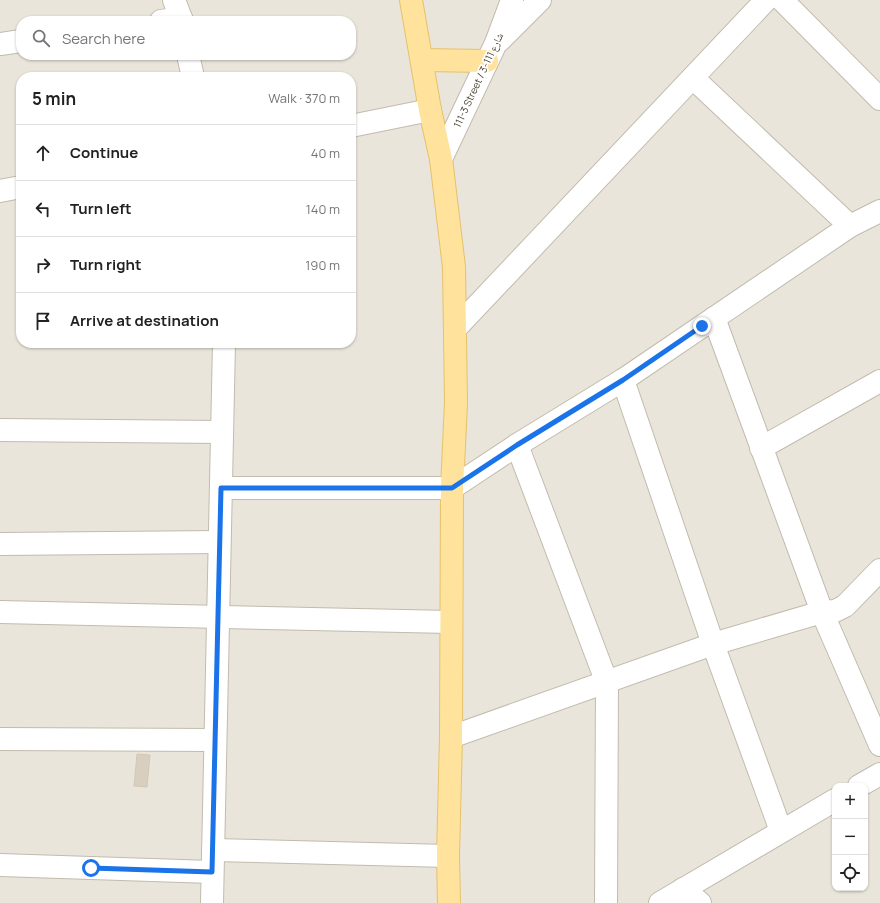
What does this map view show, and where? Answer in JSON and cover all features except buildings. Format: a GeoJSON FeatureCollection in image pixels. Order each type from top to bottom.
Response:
{"type":"FeatureCollection","features":[{"type":"Feature","properties":{"kind":"main road"},"geometry":{"type":"LineString","coordinates":[[411,0],[430,110],[441,159],[454,267],[456,403],[452,488],[450,622],[451,737],[448,856],[449,903]]}},
{"type":"Feature","properties":{"kind":"main road"},"geometry":{"type":"LineString","coordinates":[[422,60],[492,52]]}},
{"type":"Feature","properties":{"kind":"street","name":"111-3 Street / شارع 111-3"},"geometry":{"type":"LineString","coordinates":[[441,159],[492,52],[512,0]]}},
{"type":"Feature","properties":{"kind":"street"},"geometry":{"type":"LineString","coordinates":[[492,52],[540,0]]}},
{"type":"Feature","properties":{"kind":"street"},"geometry":{"type":"LineString","coordinates":[[456,329],[766,0]]}},
{"type":"Feature","properties":{"kind":"street"},"geometry":{"type":"LineString","coordinates":[[782,0],[880,99]]}},
{"type":"Feature","properties":{"kind":"street"},"geometry":{"type":"LineString","coordinates":[[0,44],[16,42]]}},
{"type":"Feature","properties":{"kind":"street"},"geometry":{"type":"LineString","coordinates":[[189,60],[192,72]]}},
{"type":"Feature","properties":{"kind":"street"},"geometry":{"type":"LineString","coordinates":[[693,78],[850,226]]}},
{"type":"Feature","properties":{"kind":"street"},"geometry":{"type":"LineString","coordinates":[[356,125],[430,110]]}},
{"type":"Feature","properties":{"kind":"street"},"geometry":{"type":"LineString","coordinates":[[0,191],[16,188]]}},
{"type":"Feature","properties":{"kind":"street"},"geometry":{"type":"LineString","coordinates":[[221,488],[452,488],[517,445],[623,380],[850,226],[880,211]]}},
{"type":"Feature","properties":{"kind":"street"},"geometry":{"type":"LineString","coordinates":[[714,318],[822,612],[880,745]]}},
{"type":"Feature","properties":{"kind":"street"},"geometry":{"type":"LineString","coordinates":[[212,903],[214,740],[224,348]]}},
{"type":"Feature","properties":{"kind":"street"},"geometry":{"type":"LineString","coordinates":[[623,380],[713,644],[781,831]]}},
{"type":"Feature","properties":{"kind":"street"},"geometry":{"type":"LineString","coordinates":[[761,448],[880,381]]}},
{"type":"Feature","properties":{"kind":"street"},"geometry":{"type":"LineString","coordinates":[[0,430],[221,432]]}},
{"type":"Feature","properties":{"kind":"street"},"geometry":{"type":"LineString","coordinates":[[517,445],[607,683],[606,903]]}},
{"type":"Feature","properties":{"kind":"street"},"geometry":{"type":"LineString","coordinates":[[0,544],[219,542]]}},
{"type":"Feature","properties":{"kind":"street"},"geometry":{"type":"LineString","coordinates":[[451,737],[607,683],[713,644],[822,612],[835,611],[845,606],[880,570]]}},
{"type":"Feature","properties":{"kind":"street"},"geometry":{"type":"LineString","coordinates":[[0,612],[450,622]]}},
{"type":"Feature","properties":{"kind":"street"},"geometry":{"type":"LineString","coordinates":[[0,739],[214,740]]}},
{"type":"Feature","properties":{"kind":"street"},"geometry":{"type":"LineString","coordinates":[[864,783],[880,774]]}},
{"type":"Feature","properties":{"kind":"street"},"geometry":{"type":"LineString","coordinates":[[660,903],[683,888],[832,802]]}},
{"type":"Feature","properties":{"kind":"street"},"geometry":{"type":"LineString","coordinates":[[213,850],[448,856]]}},
{"type":"Feature","properties":{"kind":"street"},"geometry":{"type":"LineString","coordinates":[[0,864],[212,872]]}},
{"type":"Feature","properties":{"kind":"street"},"geometry":{"type":"LineString","coordinates":[[683,888],[700,903]]}},
{"type":"Feature","properties":{"kind":"shaded area"},"geometry":{"type":"Polygon","coordinates":[[[0,0],[880,0],[880,903],[0,903],[0,0]]]}},
{"type":"Feature","properties":{"kind":"route"},"geometry":{"type":"LineString","coordinates":[[91,868],[212,872],[221,488],[452,488],[517,445],[623,380],[702,326]]}}]}
